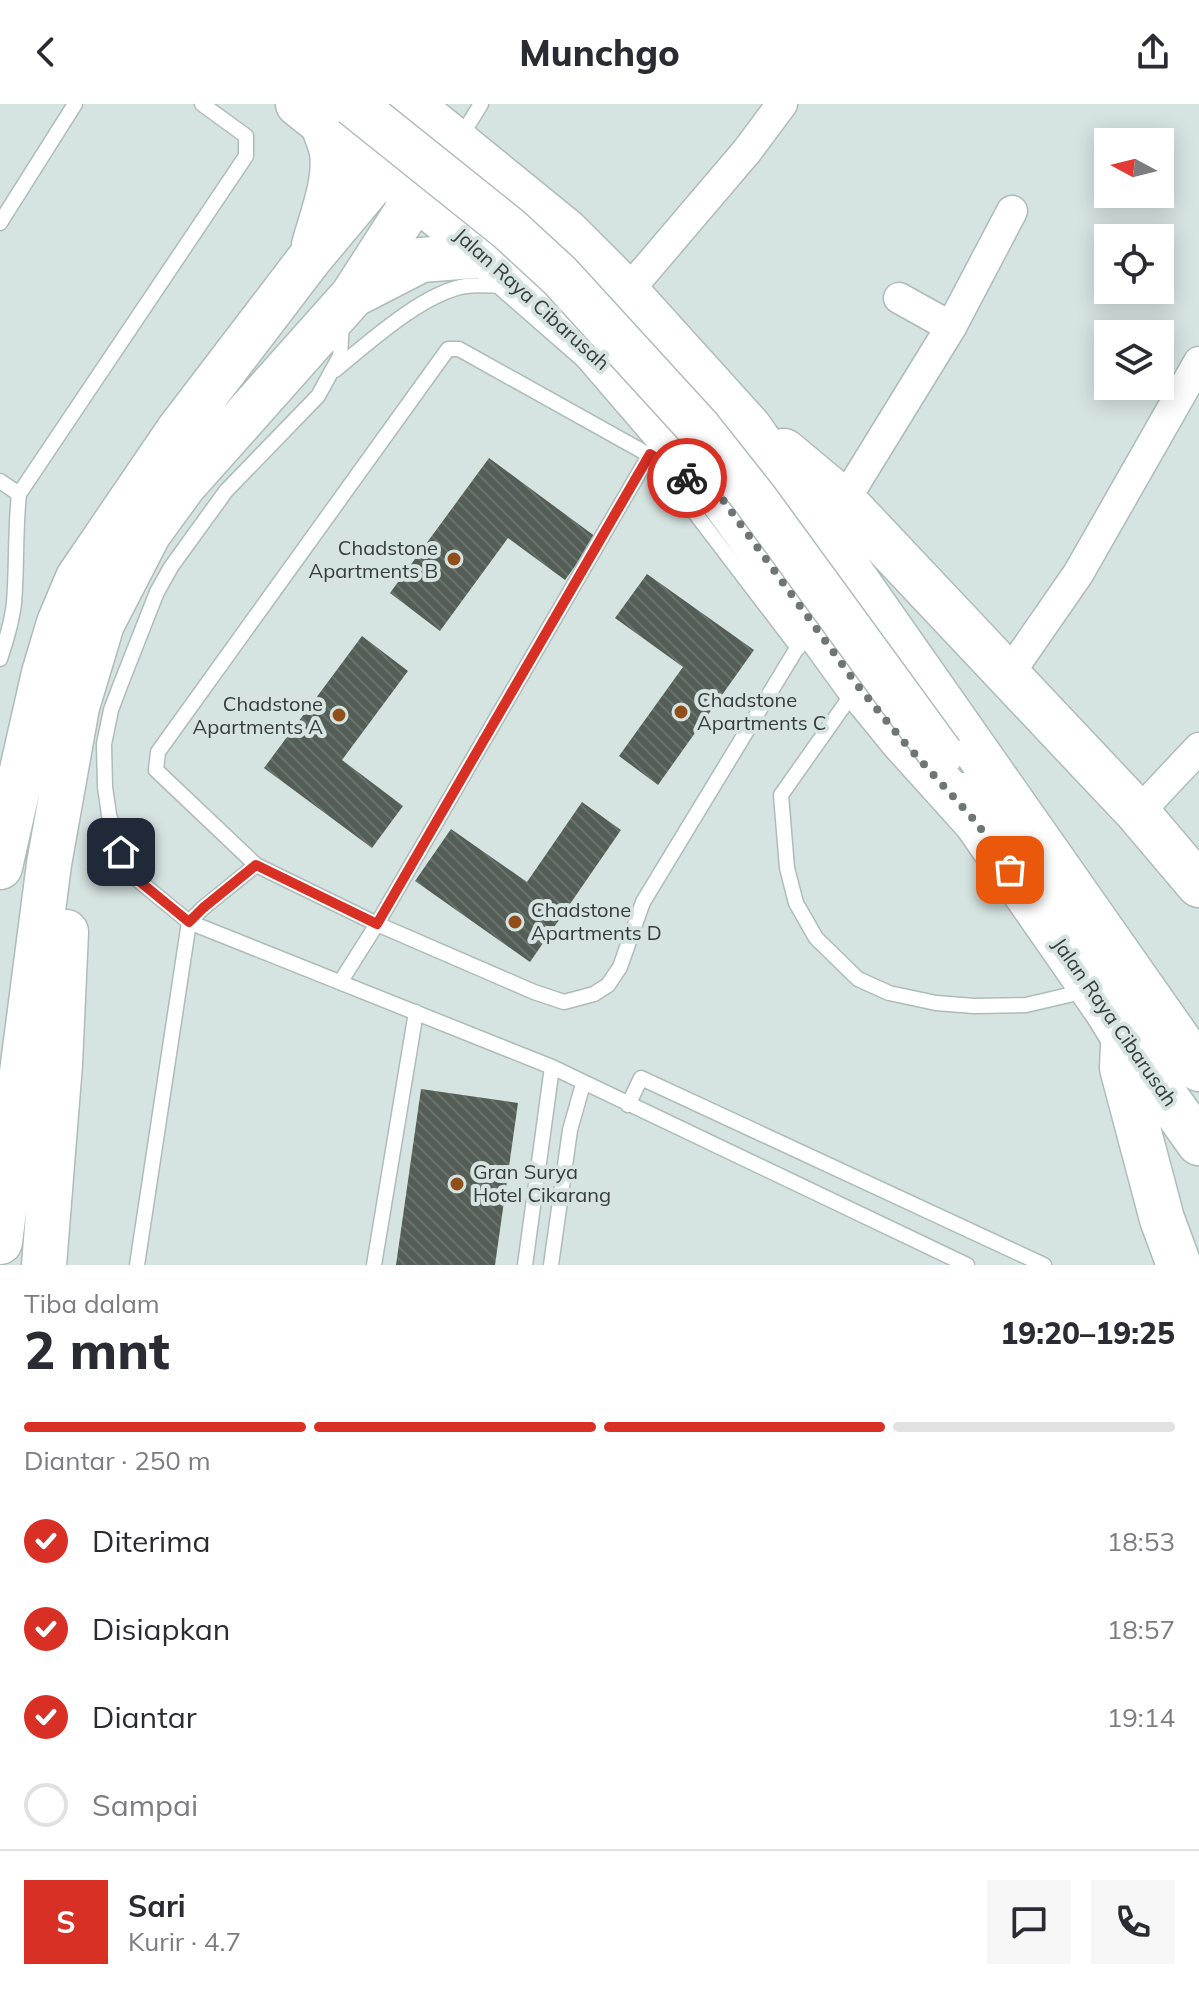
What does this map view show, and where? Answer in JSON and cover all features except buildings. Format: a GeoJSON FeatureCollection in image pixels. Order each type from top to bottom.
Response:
{"type":"FeatureCollection","features":[{"type":"Feature","properties":{"kind":"main road","name":"Jalan Raya Cibarusah"},"geometry":{"type":"LineString","coordinates":[[377,104],[515,213],[585,275],[679,378],[748,465],[945,749]]}},
{"type":"Feature","properties":{"kind":"main road","name":"Jalan Raya Cibarusah"},"geometry":{"type":"LineString","coordinates":[[325,110],[509,229],[560,276],[698,427],[945,749],[1199,1069]]}},
{"type":"Feature","properties":{"kind":"main road","name":"Jalan Raya Cibarusah"},"geometry":{"type":"LineString","coordinates":[[325,110],[388,175],[593,349],[723,500],[805,636],[858,686],[903,741],[996,814]]}},
{"type":"Feature","properties":{"kind":"main road"},"geometry":{"type":"LineString","coordinates":[[310,258],[328,191],[332,163],[325,110]]}},
{"type":"Feature","properties":{"kind":"main road","name":"Jalan Raya Cibarusah"},"geometry":{"type":"LineString","coordinates":[[427,114],[566,231],[627,292],[749,427],[996,814],[1093,990],[1199,1143]]}},
{"type":"Feature","properties":{"kind":"main road"},"geometry":{"type":"LineString","coordinates":[[0,867],[44,673],[59,623],[78,578],[178,431],[310,258],[388,175],[427,114]]}},
{"type":"Feature","properties":{"kind":"main road"},"geometry":{"type":"LineString","coordinates":[[348,301],[388,175]]}},
{"type":"Feature","properties":{"kind":"main road"},"geometry":{"type":"LineString","coordinates":[[0,1242],[49,864],[77,707],[102,624],[149,533],[184,485],[348,301],[421,260],[471,243],[457,211],[466,192],[484,181],[505,180]]}},
{"type":"Feature","properties":{"kind":"main road"},"geometry":{"type":"LineString","coordinates":[[749,427],[844,501],[1138,813],[1199,885]]}},
{"type":"Feature","properties":{"kind":"main road"},"geometry":{"type":"LineString","coordinates":[[44,1265],[60,1064],[66,934],[58,814]]}},
{"type":"Feature","properties":{"kind":"main road"},"geometry":{"type":"LineString","coordinates":[[1124,1038],[1122,1068],[1162,1219],[1179,1265]]}},
{"type":"Feature","properties":{"kind":"street"},"geometry":{"type":"LineString","coordinates":[[627,292],[747,151],[782,104]]}},
{"type":"Feature","properties":{"kind":"street"},"geometry":{"type":"LineString","coordinates":[[844,501],[951,327],[1012,211]]}},
{"type":"Feature","properties":{"kind":"street"},"geometry":{"type":"LineString","coordinates":[[899,298],[951,327]]}},
{"type":"Feature","properties":{"kind":"street"},"geometry":{"type":"LineString","coordinates":[[1008,675],[1078,574],[1199,362]]}},
{"type":"Feature","properties":{"kind":"street"},"geometry":{"type":"LineString","coordinates":[[1138,813],[1199,748]]}},
{"type":"Feature","properties":{"kind":"lane"},"geometry":{"type":"LineString","coordinates":[[0,223],[75,104]]}},
{"type":"Feature","properties":{"kind":"lane"},"geometry":{"type":"LineString","coordinates":[[0,659],[14,600],[19,494],[246,156],[246,136],[202,104]]}},
{"type":"Feature","properties":{"kind":"lane"},"geometry":{"type":"LineString","coordinates":[[427,114],[481,104]]}},
{"type":"Feature","properties":{"kind":"lane"},"geometry":{"type":"LineString","coordinates":[[333,372],[370,341],[433,297],[468,285],[520,286]]}},
{"type":"Feature","properties":{"kind":"lane"},"geometry":{"type":"LineString","coordinates":[[348,301],[341,351],[333,372],[318,396],[226,491],[171,567],[157,592],[111,710],[104,744],[105,787],[109,815],[133,876],[189,922],[552,1067],[967,1265]]}},
{"type":"Feature","properties":{"kind":"lane"},"geometry":{"type":"LineString","coordinates":[[650,454],[805,636],[643,902],[620,967],[608,985],[594,994],[564,1002],[534,992],[377,924],[256,865],[156,770],[158,752],[444,353],[454,347],[650,454],[723,500]]}},
{"type":"Feature","properties":{"kind":"lane"},"geometry":{"type":"LineString","coordinates":[[341,981],[650,454]]}},
{"type":"Feature","properties":{"kind":"lane"},"geometry":{"type":"LineString","coordinates":[[0,481],[19,494]]}},
{"type":"Feature","properties":{"kind":"lane"},"geometry":{"type":"LineString","coordinates":[[858,686],[781,795],[787,868],[796,903],[816,938],[858,979],[889,993],[936,1003],[1026,1005],[1093,990]]}},
{"type":"Feature","properties":{"kind":"lane"},"geometry":{"type":"LineString","coordinates":[[137,1265],[189,922],[256,865]]}},
{"type":"Feature","properties":{"kind":"lane"},"geometry":{"type":"LineString","coordinates":[[374,1265],[416,1012]]}},
{"type":"Feature","properties":{"kind":"lane"},"geometry":{"type":"LineString","coordinates":[[525,1265],[552,1067]]}},
{"type":"Feature","properties":{"kind":"lane"},"geometry":{"type":"LineString","coordinates":[[628,1105],[641,1078],[1044,1265]]}},
{"type":"Feature","properties":{"kind":"lane"},"geometry":{"type":"LineString","coordinates":[[551,1265],[570,1130],[583,1084]]}},
{"type":"Feature","properties":{"kind":"way so far"},"geometry":{"type":"LineString","coordinates":[[687,478],[723,500],[858,686],[976,822],[1010,870]]}},
{"type":"Feature","properties":{"kind":"place","name":"Chadstone Apartments B"},"geometry":{"type":"Point","coordinates":[454,559]}},
{"type":"Feature","properties":{"kind":"place","name":"Chadstone Apartments C"},"geometry":{"type":"Point","coordinates":[681,712]}},
{"type":"Feature","properties":{"kind":"place","name":"Chadstone Apartments A"},"geometry":{"type":"Point","coordinates":[339,715]}},
{"type":"Feature","properties":{"kind":"place","name":"Chadstone Apartments D"},"geometry":{"type":"Point","coordinates":[515,922]}},
{"type":"Feature","properties":{"kind":"place","name":"Gran Surya Hotel Cikarang"},"geometry":{"type":"Point","coordinates":[457,1184]}},
{"type":"Feature","properties":{"kind":"route"},"geometry":{"type":"LineString","coordinates":[[121,852],[133,876],[189,922],[256,865],[377,924],[650,454],[687,478]]}}]}
